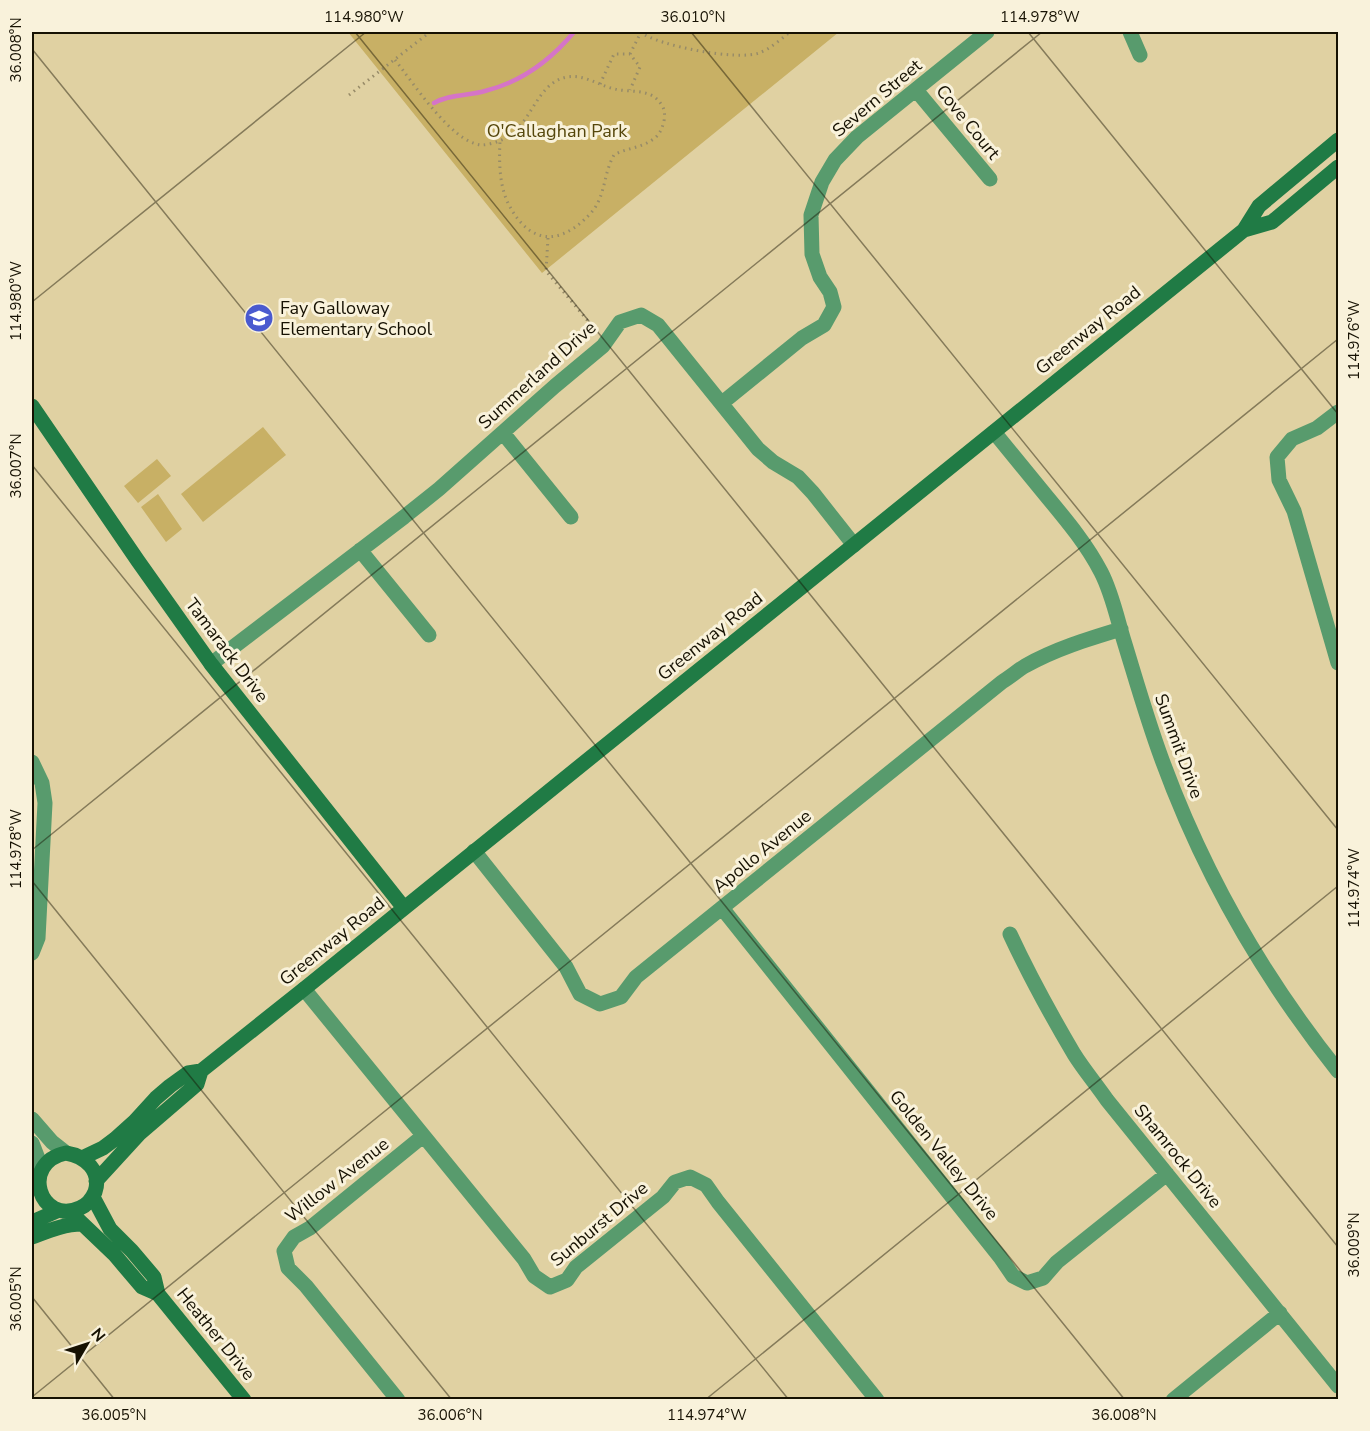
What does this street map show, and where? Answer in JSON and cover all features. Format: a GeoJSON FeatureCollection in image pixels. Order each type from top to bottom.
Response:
{"type":"FeatureCollection","features":[{"type":"Feature","properties":{"kind":"street","name":"Severn Street"},"geometry":{"type":"LineString","coordinates":[[722,403],[802,338],[824,325],[834,307],[830,292],[820,277],[812,254],[811,215],[822,182],[835,160],[857,137],[987,32]]}},
{"type":"Feature","properties":{"kind":"street"},"geometry":{"type":"LineString","coordinates":[[1130,32],[1140,55]]}},
{"type":"Feature","properties":{"kind":"street","name":"Cove Court"},"geometry":{"type":"LineString","coordinates":[[916,90],[990,179]]}},
{"type":"Feature","properties":{"kind":"street","name":"Greenway Road"},"geometry":{"type":"LineString","coordinates":[[82,1158],[103,1148],[115,1139],[170,1086],[188,1073],[201,1071],[304,989],[1244,230],[1259,206],[1338,140]]}},
{"type":"Feature","properties":{"kind":"street","name":"Greenway Road"},"geometry":{"type":"LineString","coordinates":[[1244,230],[1272,222],[1338,167]]}},
{"type":"Feature","properties":{"kind":"street","name":"Summerland Drive"},"geometry":{"type":"LineString","coordinates":[[211,664],[439,489],[603,346],[620,322],[641,315],[658,325],[758,449],[773,462],[798,477],[854,545]]}},
{"type":"Feature","properties":{"kind":"street","name":"Tamarack Drive"},"geometry":{"type":"LineString","coordinates":[[32,406],[211,664],[404,908]]}},
{"type":"Feature","properties":{"kind":"street"},"geometry":{"type":"LineString","coordinates":[[1338,412],[1317,429],[1292,440],[1277,457],[1279,480],[1294,511],[1338,663]]}},
{"type":"Feature","properties":{"kind":"street","name":"Summit Drive"},"geometry":{"type":"LineString","coordinates":[[994,432],[1062,515],[1087,548],[1102,573],[1112,599],[1143,707],[1175,794],[1200,851],[1255,953],[1338,1071]]}},
{"type":"Feature","properties":{"kind":"street"},"geometry":{"type":"LineString","coordinates":[[503,433],[571,517]]}},
{"type":"Feature","properties":{"kind":"street"},"geometry":{"type":"LineString","coordinates":[[360,550],[429,635]]}},
{"type":"Feature","properties":{"kind":"street","name":"Apollo Avenue"},"geometry":{"type":"LineString","coordinates":[[474,851],[566,967],[580,994],[600,1004],[621,997],[636,977],[1017,672],[1069,645],[1121,629]]}},
{"type":"Feature","properties":{"kind":"street"},"geometry":{"type":"LineString","coordinates":[[32,762],[42,783],[45,803],[38,938],[32,953]]}},
{"type":"Feature","properties":{"kind":"street","name":"Golden Valley Drive"},"geometry":{"type":"LineString","coordinates":[[722,908],[1013,1276],[1027,1283],[1043,1278],[1057,1262],[1167,1174]]}},
{"type":"Feature","properties":{"kind":"street","name":"Shamrock Drive"},"geometry":{"type":"LineString","coordinates":[[1010,934],[1024,965],[1076,1056],[1107,1100],[1338,1386]]}},
{"type":"Feature","properties":{"kind":"street","name":"Sunburst Drive"},"geometry":{"type":"LineString","coordinates":[[304,989],[534,1275],[550,1287],[567,1280],[576,1267],[663,1197],[675,1182],[690,1177],[706,1185],[717,1202],[877,1400]]}},
{"type":"Feature","properties":{"kind":"street","name":"Greenway Road"},"geometry":{"type":"LineString","coordinates":[[96,1181],[140,1132],[197,1084],[201,1071]]}},
{"type":"Feature","properties":{"kind":"street"},"geometry":{"type":"LineString","coordinates":[[32,1119],[52,1142],[66,1153]]}},
{"type":"Feature","properties":{"kind":"street","name":"Willow Avenue"},"geometry":{"type":"LineString","coordinates":[[398,1400],[306,1286],[288,1268],[284,1251],[294,1237],[310,1228],[423,1136]]}},
{"type":"Feature","properties":{"kind":"street"},"geometry":{"type":"LineString","coordinates":[[32,1143],[42,1195],[46,1202],[63,1211]]}},
{"type":"Feature","properties":{"kind":"street"},"geometry":{"type":"LineString","coordinates":[[32,1222],[84,1206],[93,1197],[96,1185],[93,1169],[89,1163],[75,1154],[66,1153],[51,1159],[38,1181]]}},
{"type":"Feature","properties":{"kind":"street","name":"Heather Drive"},"geometry":{"type":"LineString","coordinates":[[93,1197],[110,1229],[154,1277],[158,1294],[244,1400]]}},
{"type":"Feature","properties":{"kind":"street","name":"Heather Drive"},"geometry":{"type":"LineString","coordinates":[[63,1211],[82,1224],[114,1254],[142,1287],[158,1294]]}},
{"type":"Feature","properties":{"kind":"street"},"geometry":{"type":"LineString","coordinates":[[32,1237],[65,1226],[82,1224]]}},
{"type":"Feature","properties":{"kind":"street"},"geometry":{"type":"LineString","coordinates":[[1173,1400],[1280,1313]]}},
{"type":"Feature","properties":{"kind":"path"},"geometry":{"type":"LineString","coordinates":[[349,95],[430,32]]}},
{"type":"Feature","properties":{"kind":"path"},"geometry":{"type":"LineString","coordinates":[[630,54],[640,32],[655,39],[689,48],[732,56],[750,56],[761,53],[790,32]]}},
{"type":"Feature","properties":{"kind":"path"},"geometry":{"type":"LineString","coordinates":[[600,84],[614,54],[630,54]]}},
{"type":"Feature","properties":{"kind":"path"},"geometry":{"type":"LineString","coordinates":[[630,54],[640,68],[630,90]]}},
{"type":"Feature","properties":{"kind":"path"},"geometry":{"type":"LineString","coordinates":[[395,60],[434,109],[460,136],[482,145],[500,141],[513,134],[544,91],[558,80],[567,77],[578,77],[609,88],[652,95],[663,107],[665,115],[659,134],[652,141],[614,154],[602,196],[590,214],[568,231],[549,238],[533,233],[508,204],[501,174],[500,141]]}},
{"type":"Feature","properties":{"kind":"path"},"geometry":{"type":"LineString","coordinates":[[549,238],[546,271],[593,327]]}},
{"type":"Feature","properties":{"kind":"green space","name":"O'Callaghan Park"},"geometry":{"type":"Polygon","coordinates":[[[348,32],[839,32],[542,273],[348,32]]]}},
{"type":"Feature","properties":{"kind":"green space"},"geometry":{"type":"Polygon","coordinates":[[[263,427],[286,455],[203,522],[181,494],[263,427]]]}},
{"type":"Feature","properties":{"kind":"green space"},"geometry":{"type":"Polygon","coordinates":[[[157,459],[171,476],[138,503],[124,486],[157,459]]]}},
{"type":"Feature","properties":{"kind":"green space"},"geometry":{"type":"Polygon","coordinates":[[[158,494],[182,529],[166,542],[141,507],[158,494]]]}},
{"type":"Feature","properties":{"kind":"waterway"},"geometry":{"type":"LineString","coordinates":[[434,103],[446,98],[479,93],[523,76],[545,61],[574,32]]}},
{"type":"Feature","properties":{"kind":"place","name":"Fay Galloway Elementary School"},"geometry":{"type":"Point","coordinates":[259,318]}}]}
